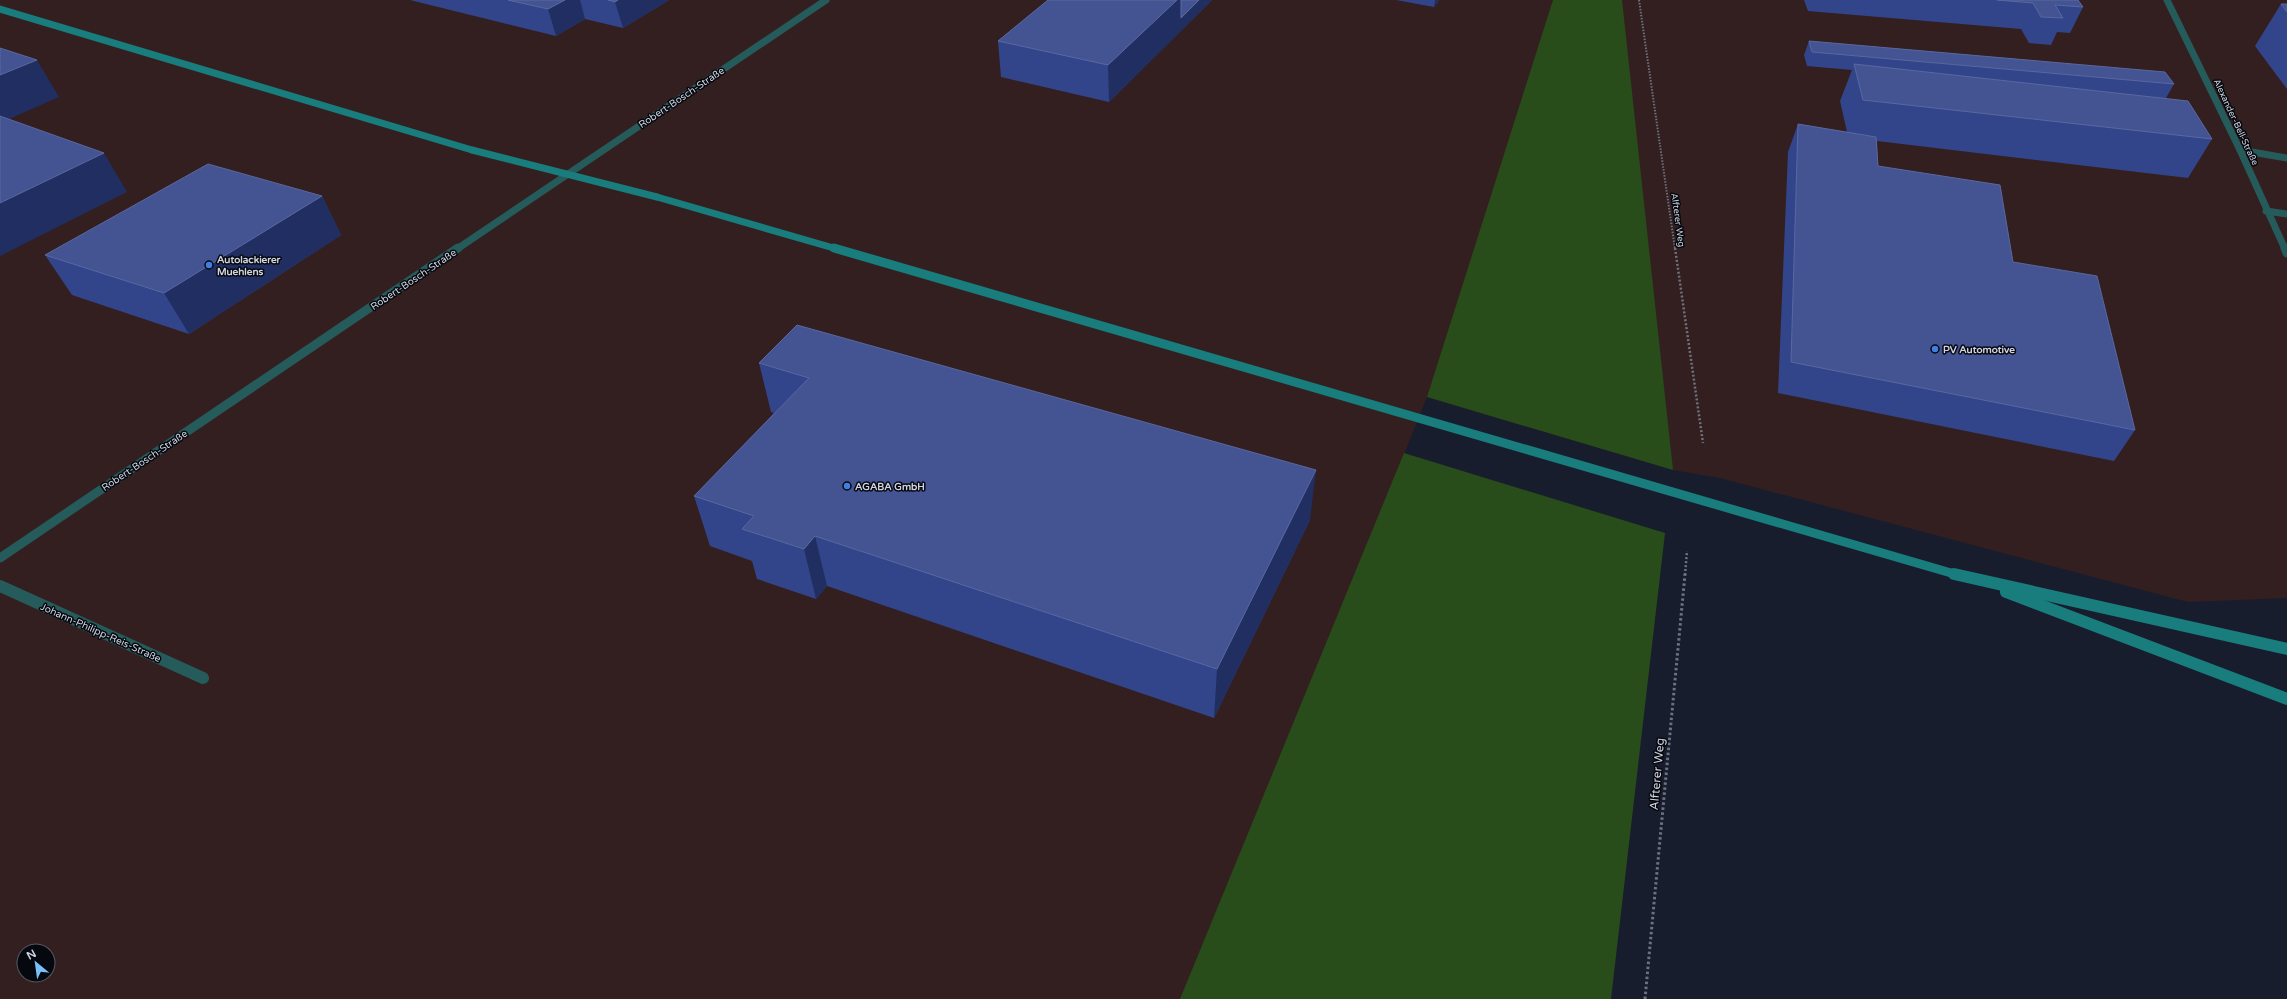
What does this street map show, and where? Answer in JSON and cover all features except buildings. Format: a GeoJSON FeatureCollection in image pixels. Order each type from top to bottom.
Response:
{"type":"FeatureCollection","features":[{"type":"Feature","properties":{"kind":"main road"},"geometry":{"type":"LineString","coordinates":[[0,9],[472,150],[657,196],[1973,579],[2287,649]]}},
{"type":"Feature","properties":{"kind":"main road"},"geometry":{"type":"LineString","coordinates":[[1973,579],[2287,699]]}},
{"type":"Feature","properties":{"kind":"street","name":"Robert-Bosch-Straße"},"geometry":{"type":"LineString","coordinates":[[0,558],[826,0]]}},
{"type":"Feature","properties":{"kind":"street","name":"Alexander-Bell-Straße"},"geometry":{"type":"LineString","coordinates":[[2167,0],[2240,150],[2266,211],[2287,253]]}},
{"type":"Feature","properties":{"kind":"street"},"geometry":{"type":"LineString","coordinates":[[2240,150],[2287,158]]}},
{"type":"Feature","properties":{"kind":"street"},"geometry":{"type":"LineString","coordinates":[[2266,211],[2287,214]]}},
{"type":"Feature","properties":{"kind":"street","name":"Johann-Philipp-Reis-Straße"},"geometry":{"type":"LineString","coordinates":[[0,586],[203,678]]}},
{"type":"Feature","properties":{"kind":"path","name":"Alfterer Weg"},"geometry":{"type":"LineString","coordinates":[[1639,0],[1703,443]]}},
{"type":"Feature","properties":{"kind":"path","name":"Alfterer Weg"},"geometry":{"type":"LineString","coordinates":[[1645,999],[1687,551]]}},
{"type":"Feature","properties":{"kind":"shaded area"},"geometry":{"type":"Polygon","coordinates":[[[0,0],[2287,0],[2287,598],[2188,602],[1720,478],[1673,470],[1427,397],[1186,999],[0,999],[0,0]]]}},
{"type":"Feature","properties":{"kind":"green space"},"geometry":{"type":"Polygon","coordinates":[[[1553,0],[1622,0],[1673,470],[1427,397],[1553,0]]]}},
{"type":"Feature","properties":{"kind":"green space"},"geometry":{"type":"Polygon","coordinates":[[[1404,453],[1665,533],[1611,999],[1180,999],[1404,453]]]}},
{"type":"Feature","properties":{"kind":"place","name":"Autolackierer Muehlens"},"geometry":{"type":"Point","coordinates":[209,265]}},
{"type":"Feature","properties":{"kind":"place","name":"PV Automotive"},"geometry":{"type":"Point","coordinates":[1935,349]}},
{"type":"Feature","properties":{"kind":"place","name":"AGABA GmbH"},"geometry":{"type":"Point","coordinates":[847,486]}}]}
